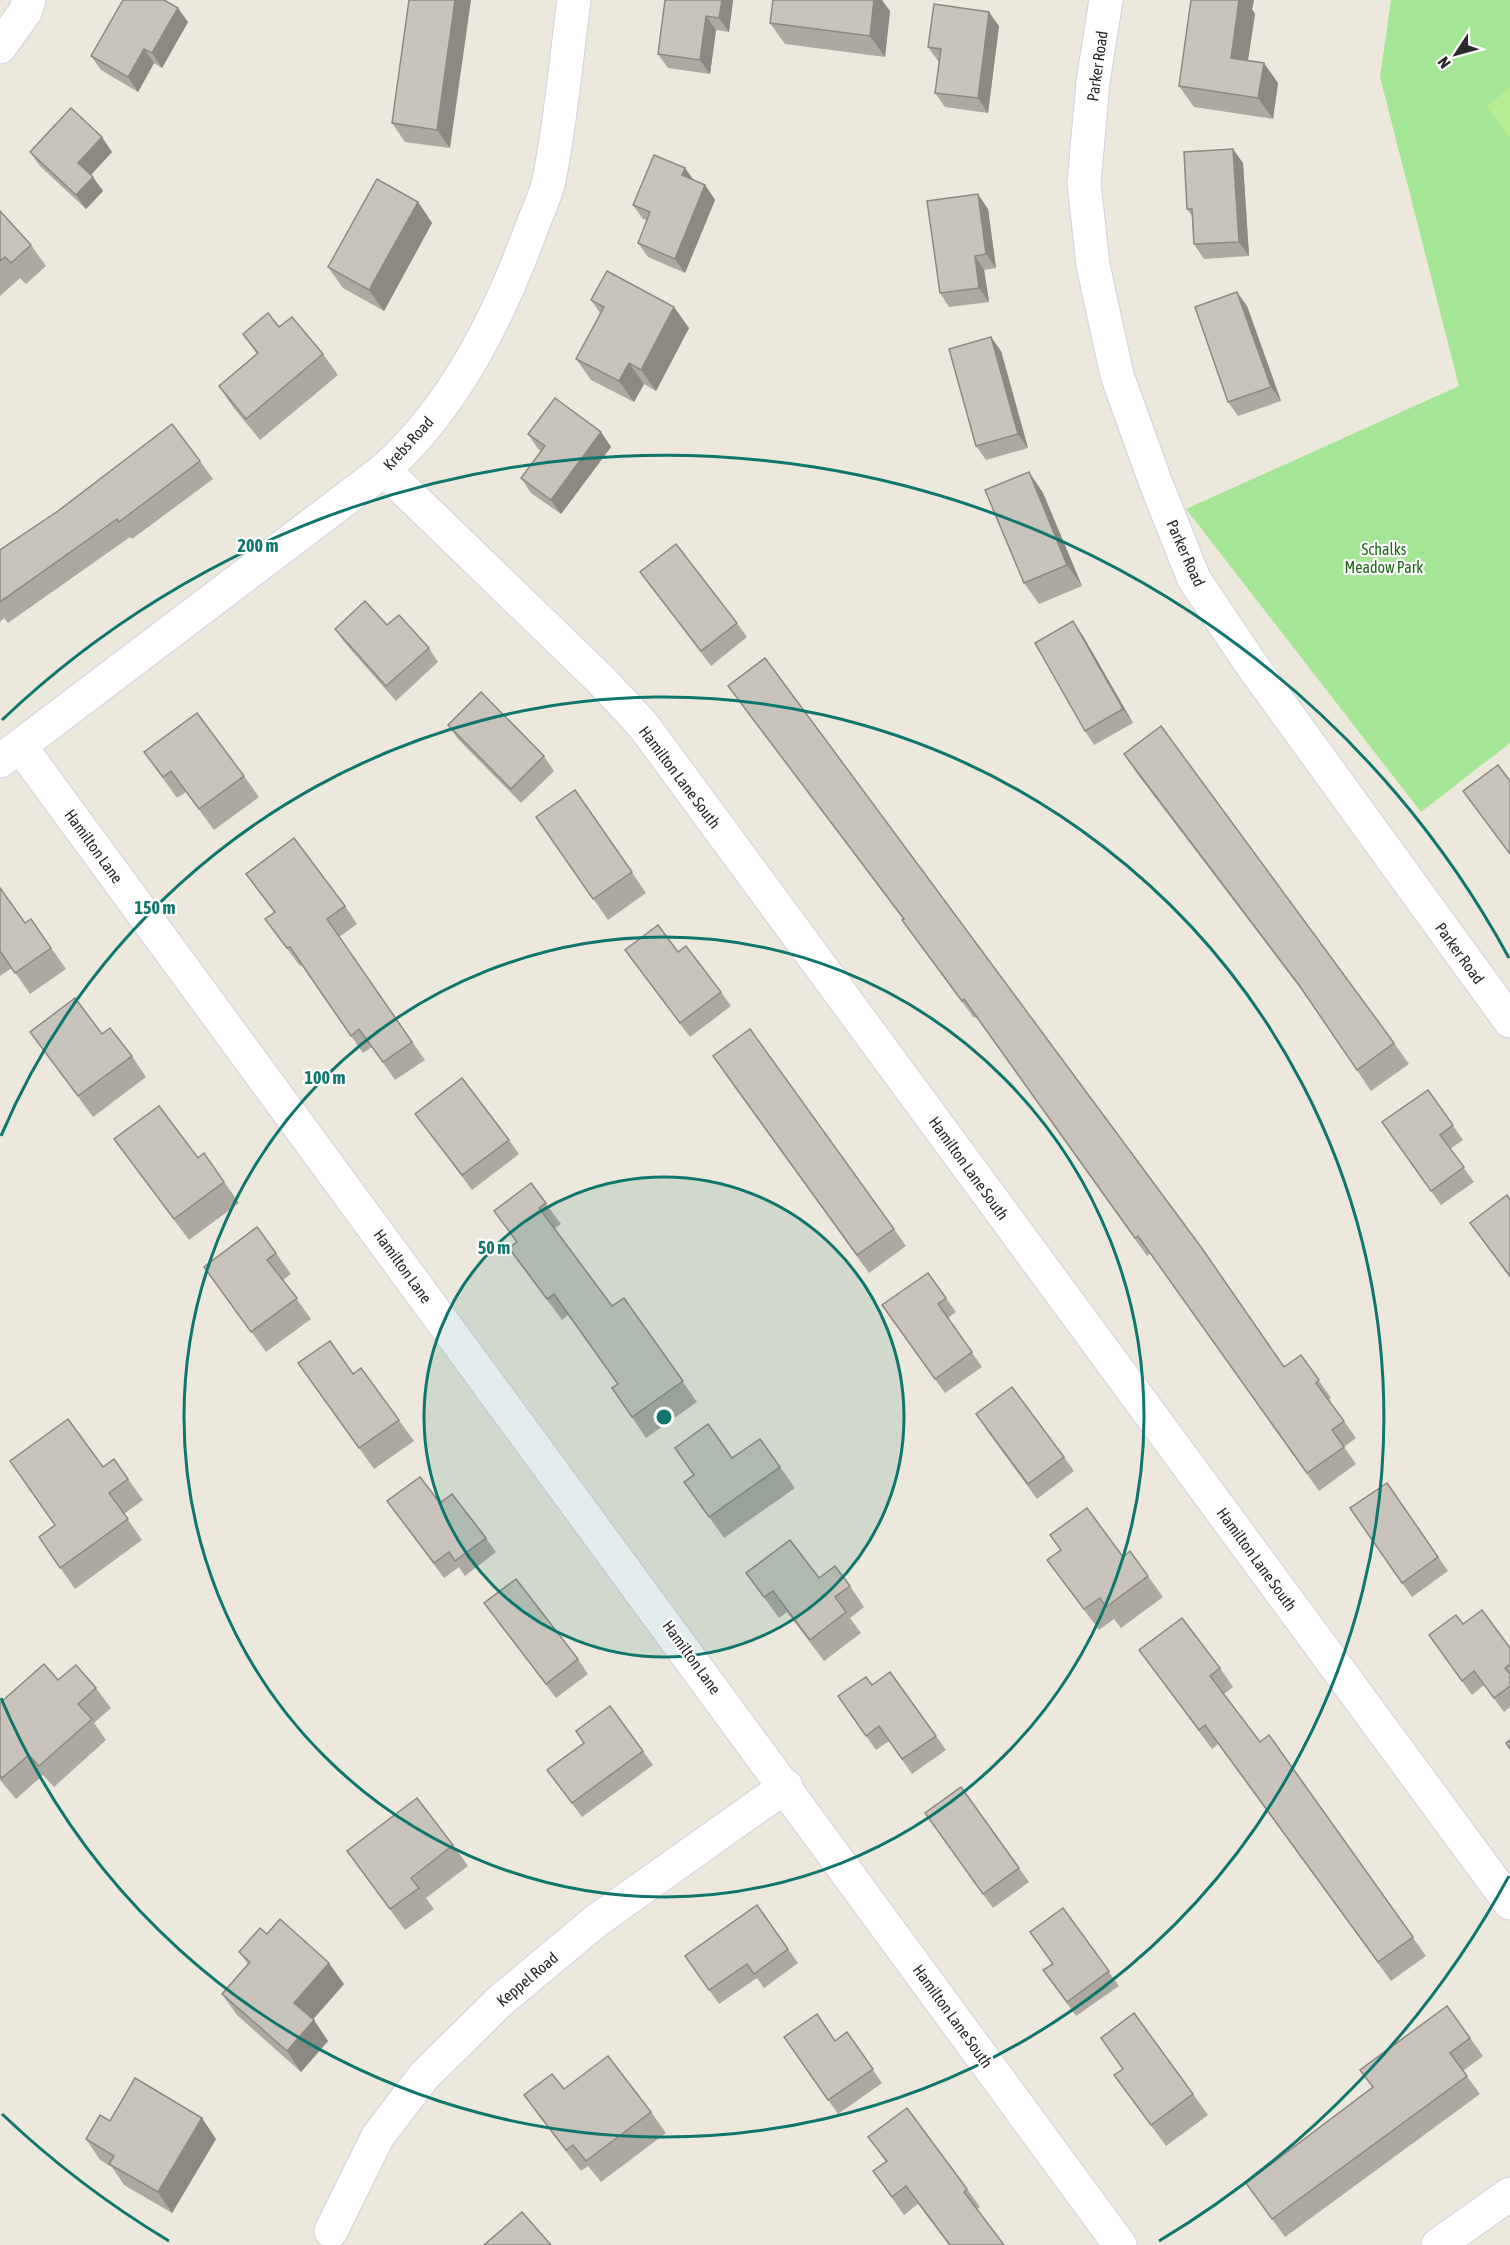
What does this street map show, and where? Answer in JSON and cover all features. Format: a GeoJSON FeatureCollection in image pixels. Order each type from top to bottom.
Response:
{"type":"FeatureCollection","features":[{"type":"Feature","properties":{"kind":"street"},"geometry":{"type":"LineString","coordinates":[[0,47],[25,12],[29,0]]}},
{"type":"Feature","properties":{"kind":"street","name":"Krebs Road"},"geometry":{"type":"LineString","coordinates":[[10,753],[384,470],[403,453],[453,391],[489,327],[523,252],[548,182],[574,0]]}},
{"type":"Feature","properties":{"kind":"street","name":"Parker Road"},"geometry":{"type":"LineString","coordinates":[[1106,0],[1093,82],[1084,183],[1093,265],[1117,375],[1155,481],[1194,579],[1251,664],[1510,1021]]}},
{"type":"Feature","properties":{"kind":"street","name":"Hamilton Lane South"},"geometry":{"type":"LineString","coordinates":[[384,470],[601,680],[643,725],[1510,1903]]}},
{"type":"Feature","properties":{"kind":"street","name":"Hamilton Lane"},"geometry":{"type":"LineString","coordinates":[[10,753],[786,1786]]}},
{"type":"Feature","properties":{"kind":"street","name":"Hamilton Lane South"},"geometry":{"type":"LineString","coordinates":[[786,1786],[1120,2245]]}},
{"type":"Feature","properties":{"kind":"street","name":"Keppel Road"},"geometry":{"type":"LineString","coordinates":[[332,2231],[378,2136],[424,2076],[500,2001],[596,1921],[786,1786]]}},
{"type":"Feature","properties":{"kind":"street"},"geometry":{"type":"LineString","coordinates":[[1438,2245],[1510,2194]]}},
{"type":"Feature","properties":{"kind":"green space","name":"Schalks Meadow Park"},"geometry":{"type":"Polygon","coordinates":[[[1391,0],[1510,0],[1510,743],[1421,812],[1186,509],[1459,386],[1380,77],[1391,0]]]}},
{"type":"Feature","properties":{"kind":"green space"},"geometry":{"type":"Polygon","coordinates":[[[1510,88],[1510,138],[1486,106],[1510,88]]]}},
{"type":"Feature","properties":{"kind":"building"},"geometry":{"type":"Polygon","coordinates":[[[123,0],[164,0],[178,8],[152,53],[144,49],[128,77],[91,56],[123,0]]]}},
{"type":"Feature","properties":{"kind":"building"},"geometry":{"type":"Polygon","coordinates":[[[409,0],[455,0],[437,130],[392,123],[409,0]]]}},
{"type":"Feature","properties":{"kind":"building"},"geometry":{"type":"Polygon","coordinates":[[[665,0],[722,0],[719,18],[706,16],[700,60],[658,54],[665,0]]]}},
{"type":"Feature","properties":{"kind":"building"},"geometry":{"type":"Polygon","coordinates":[[[773,0],[874,0],[870,36],[770,23],[773,0]]]}},
{"type":"Feature","properties":{"kind":"building"},"geometry":{"type":"Polygon","coordinates":[[[1191,0],[1239,0],[1231,58],[1264,63],[1258,98],[1179,86],[1191,0]]]}},
{"type":"Feature","properties":{"kind":"building"},"geometry":{"type":"Polygon","coordinates":[[[934,4],[989,12],[978,98],[935,93],[941,49],[928,47],[934,4]]]}},
{"type":"Feature","properties":{"kind":"building"},"geometry":{"type":"Polygon","coordinates":[[[71,108],[102,137],[78,163],[93,177],[76,195],[30,152],[71,108]]]}},
{"type":"Feature","properties":{"kind":"building"},"geometry":{"type":"Polygon","coordinates":[[[1233,149],[1239,242],[1194,244],[1192,209],[1187,209],[1184,152],[1233,149]]]}},
{"type":"Feature","properties":{"kind":"building"},"geometry":{"type":"Polygon","coordinates":[[[654,155],[685,168],[682,175],[705,185],[675,259],[638,243],[650,212],[633,205],[654,155]]]}},
{"type":"Feature","properties":{"kind":"building"},"geometry":{"type":"Polygon","coordinates":[[[377,179],[418,202],[369,290],[328,267],[377,179]]]}},
{"type":"Feature","properties":{"kind":"building"},"geometry":{"type":"Polygon","coordinates":[[[978,194],[986,254],[975,256],[979,288],[940,293],[927,201],[978,194]]]}},
{"type":"Feature","properties":{"kind":"building"},"geometry":{"type":"Polygon","coordinates":[[[0,211],[31,245],[11,263],[5,257],[0,261],[0,211]]]}},
{"type":"Feature","properties":{"kind":"building"},"geometry":{"type":"Polygon","coordinates":[[[607,271],[674,307],[641,370],[629,363],[619,381],[576,359],[604,307],[591,300],[607,271]]]}},
{"type":"Feature","properties":{"kind":"building"},"geometry":{"type":"Polygon","coordinates":[[[1237,292],[1271,387],[1228,402],[1195,307],[1237,292]]]}},
{"type":"Feature","properties":{"kind":"building"},"geometry":{"type":"Polygon","coordinates":[[[268,313],[279,327],[292,317],[323,354],[246,419],[219,386],[258,353],[243,334],[268,313]]]}},
{"type":"Feature","properties":{"kind":"building"},"geometry":{"type":"Polygon","coordinates":[[[991,337],[1018,434],[976,446],[949,349],[991,337]]]}},
{"type":"Feature","properties":{"kind":"building"},"geometry":{"type":"Polygon","coordinates":[[[555,398],[601,432],[551,500],[521,478],[545,446],[528,434],[555,398]]]}},
{"type":"Feature","properties":{"kind":"building"},"geometry":{"type":"Polygon","coordinates":[[[172,424],[200,461],[119,522],[117,519],[0,602],[0,550],[58,511],[172,424]]]}},
{"type":"Feature","properties":{"kind":"building"},"geometry":{"type":"Polygon","coordinates":[[[1029,472],[1067,565],[1024,583],[985,490],[1029,472]]]}},
{"type":"Feature","properties":{"kind":"building"},"geometry":{"type":"Polygon","coordinates":[[[676,544],[737,623],[701,651],[640,572],[676,544]]]}},
{"type":"Feature","properties":{"kind":"building"},"geometry":{"type":"Polygon","coordinates":[[[365,601],[387,625],[399,615],[429,648],[386,686],[335,629],[365,601]]]}},
{"type":"Feature","properties":{"kind":"building"},"geometry":{"type":"Polygon","coordinates":[[[1073,621],[1123,709],[1085,731],[1035,643],[1073,621]]]}},
{"type":"Feature","properties":{"kind":"building"},"geometry":{"type":"Polygon","coordinates":[[[765,658],[1201,1247],[1284,1367],[1301,1355],[1319,1380],[1316,1383],[1344,1421],[1332,1430],[1344,1447],[1307,1473],[1138,1236],[1135,1238],[964,999],[962,1001],[902,920],[904,919],[728,686],[765,658]]]}},
{"type":"Feature","properties":{"kind":"building"},"geometry":{"type":"Polygon","coordinates":[[[481,692],[544,756],[511,789],[448,725],[481,692]]]}},
{"type":"Feature","properties":{"kind":"building"},"geometry":{"type":"Polygon","coordinates":[[[197,713],[244,776],[199,809],[171,771],[163,777],[144,752],[197,713]]]}},
{"type":"Feature","properties":{"kind":"building"},"geometry":{"type":"Polygon","coordinates":[[[1161,726],[1394,1043],[1357,1070],[1299,985],[1124,754],[1161,726]]]}},
{"type":"Feature","properties":{"kind":"building"},"geometry":{"type":"Polygon","coordinates":[[[1498,765],[1510,781],[1510,854],[1463,791],[1498,765]]]}},
{"type":"Feature","properties":{"kind":"building"},"geometry":{"type":"Polygon","coordinates":[[[575,790],[632,872],[593,899],[536,817],[575,790]]]}},
{"type":"Feature","properties":{"kind":"building"},"geometry":{"type":"Polygon","coordinates":[[[294,838],[345,906],[327,919],[412,1042],[383,1062],[359,1029],[351,1036],[290,947],[287,948],[265,919],[275,912],[246,874],[294,838]]]}},
{"type":"Feature","properties":{"kind":"building"},"geometry":{"type":"Polygon","coordinates":[[[0,888],[25,923],[31,919],[51,948],[15,973],[0,951],[0,888]]]}},
{"type":"Feature","properties":{"kind":"building"},"geometry":{"type":"Polygon","coordinates":[[[658,925],[678,952],[686,946],[721,992],[680,1023],[625,950],[658,925]]]}},
{"type":"Feature","properties":{"kind":"building"},"geometry":{"type":"Polygon","coordinates":[[[75,998],[102,1034],[110,1028],[132,1056],[78,1096],[30,1032],[75,998]]]}},
{"type":"Feature","properties":{"kind":"building"},"geometry":{"type":"Polygon","coordinates":[[[750,1029],[894,1229],[857,1255],[713,1056],[750,1029]]]}},
{"type":"Feature","properties":{"kind":"building"},"geometry":{"type":"Polygon","coordinates":[[[462,1078],[509,1140],[462,1175],[415,1114],[462,1078]]]}},
{"type":"Feature","properties":{"kind":"building"},"geometry":{"type":"Polygon","coordinates":[[[1428,1090],[1453,1125],[1440,1135],[1464,1167],[1431,1191],[1382,1122],[1428,1090]]]}},
{"type":"Feature","properties":{"kind":"building"},"geometry":{"type":"Polygon","coordinates":[[[159,1106],[198,1158],[204,1153],[224,1182],[174,1219],[114,1139],[159,1106]]]}},
{"type":"Feature","properties":{"kind":"building"},"geometry":{"type":"Polygon","coordinates":[[[531,1183],[546,1203],[539,1208],[612,1306],[624,1298],[683,1381],[632,1417],[612,1388],[618,1384],[554,1294],[547,1299],[509,1248],[517,1242],[494,1211],[531,1183]]]}},
{"type":"Feature","properties":{"kind":"building"},"geometry":{"type":"Polygon","coordinates":[[[1507,1195],[1510,1200],[1510,1276],[1470,1223],[1507,1195]]]}},
{"type":"Feature","properties":{"kind":"building"},"geometry":{"type":"Polygon","coordinates":[[[257,1227],[276,1253],[267,1260],[297,1298],[251,1332],[204,1267],[257,1227]]]}},
{"type":"Feature","properties":{"kind":"building"},"geometry":{"type":"Polygon","coordinates":[[[928,1273],[946,1298],[938,1304],[972,1352],[935,1379],[882,1305],[928,1273]]]}},
{"type":"Feature","properties":{"kind":"building"},"geometry":{"type":"Polygon","coordinates":[[[330,1341],[353,1374],[361,1368],[399,1420],[359,1448],[298,1363],[330,1341]]]}},
{"type":"Feature","properties":{"kind":"building"},"geometry":{"type":"Polygon","coordinates":[[[1012,1387],[1064,1457],[1028,1484],[976,1414],[1012,1387]]]}},
{"type":"Feature","properties":{"kind":"building"},"geometry":{"type":"Polygon","coordinates":[[[68,1419],[103,1467],[114,1459],[128,1479],[109,1493],[128,1519],[60,1568],[39,1537],[55,1525],[10,1461],[68,1419]]]}},
{"type":"Feature","properties":{"kind":"building"},"geometry":{"type":"Polygon","coordinates":[[[708,1424],[732,1458],[760,1439],[780,1467],[709,1517],[684,1482],[694,1475],[675,1448],[708,1424]]]}},
{"type":"Feature","properties":{"kind":"building"},"geometry":{"type":"Polygon","coordinates":[[[420,1477],[440,1503],[452,1494],[486,1538],[455,1561],[449,1552],[434,1563],[387,1501],[420,1477]]]}},
{"type":"Feature","properties":{"kind":"building"},"geometry":{"type":"Polygon","coordinates":[[[1387,1483],[1438,1557],[1402,1583],[1350,1508],[1387,1483]]]}},
{"type":"Feature","properties":{"kind":"building"},"geometry":{"type":"Polygon","coordinates":[[[1087,1508],[1123,1557],[1130,1551],[1148,1576],[1106,1607],[1100,1598],[1084,1609],[1047,1560],[1061,1550],[1050,1535],[1087,1508]]]}},
{"type":"Feature","properties":{"kind":"building"},"geometry":{"type":"Polygon","coordinates":[[[790,1540],[819,1578],[835,1566],[850,1586],[835,1597],[846,1612],[810,1640],[773,1591],[764,1597],[746,1573],[790,1540]]]}},
{"type":"Feature","properties":{"kind":"building"},"geometry":{"type":"Polygon","coordinates":[[[516,1579],[578,1659],[546,1684],[484,1603],[516,1579]]]}},
{"type":"Feature","properties":{"kind":"building"},"geometry":{"type":"Polygon","coordinates":[[[1482,1610],[1510,1648],[1510,1664],[1505,1668],[1510,1674],[1510,1686],[1494,1698],[1474,1671],[1462,1681],[1429,1635],[1456,1615],[1463,1624],[1482,1610]]]}},
{"type":"Feature","properties":{"kind":"building"},"geometry":{"type":"Polygon","coordinates":[[[1182,1618],[1220,1668],[1210,1676],[1260,1742],[1269,1735],[1413,1937],[1378,1962],[1205,1725],[1199,1730],[1139,1650],[1182,1618]]]}},
{"type":"Feature","properties":{"kind":"building"},"geometry":{"type":"Polygon","coordinates":[[[44,1664],[58,1680],[76,1665],[96,1688],[78,1704],[92,1719],[39,1766],[29,1755],[2,1778],[0,1776],[0,1703],[44,1664]]]}},
{"type":"Feature","properties":{"kind":"building"},"geometry":{"type":"Polygon","coordinates":[[[890,1672],[936,1736],[902,1759],[879,1726],[866,1736],[838,1696],[866,1677],[872,1685],[890,1672]]]}},
{"type":"Feature","properties":{"kind":"building"},"geometry":{"type":"Polygon","coordinates":[[[610,1706],[643,1751],[572,1803],[547,1770],[584,1743],[576,1731],[610,1706]]]}},
{"type":"Feature","properties":{"kind":"building"},"geometry":{"type":"Polygon","coordinates":[[[961,1787],[1019,1868],[983,1894],[925,1813],[961,1787]]]}},
{"type":"Feature","properties":{"kind":"building"},"geometry":{"type":"Polygon","coordinates":[[[417,1798],[453,1845],[411,1878],[419,1888],[390,1909],[347,1851],[417,1798]]]}},
{"type":"Feature","properties":{"kind":"building"},"geometry":{"type":"Polygon","coordinates":[[[757,1905],[788,1949],[754,1974],[747,1964],[709,1990],[685,1956],[757,1905]]]}},
{"type":"Feature","properties":{"kind":"building"},"geometry":{"type":"Polygon","coordinates":[[[1063,1908],[1109,1971],[1067,2002],[1043,1970],[1053,1964],[1030,1932],[1063,1908]]]}},
{"type":"Feature","properties":{"kind":"building"},"geometry":{"type":"Polygon","coordinates":[[[280,1919],[329,1963],[294,2003],[314,2020],[287,2051],[222,1994],[250,1962],[239,1952],[260,1928],[267,1934],[280,1919]]]}},
{"type":"Feature","properties":{"kind":"building"},"geometry":{"type":"Polygon","coordinates":[[[1447,2006],[1470,2038],[1450,2053],[1467,2076],[1272,2219],[1246,2183],[1373,2087],[1360,2070],[1447,2006]]]}},
{"type":"Feature","properties":{"kind":"building"},"geometry":{"type":"Polygon","coordinates":[[[1134,2013],[1193,2094],[1151,2125],[1114,2075],[1123,2069],[1101,2038],[1134,2013]]]}},
{"type":"Feature","properties":{"kind":"building"},"geometry":{"type":"Polygon","coordinates":[[[817,2014],[835,2041],[847,2032],[873,2069],[828,2100],[784,2037],[817,2014]]]}},
{"type":"Feature","properties":{"kind":"building"},"geometry":{"type":"Polygon","coordinates":[[[608,2056],[651,2112],[586,2161],[573,2145],[566,2150],[524,2095],[552,2074],[564,2089],[608,2056]]]}},
{"type":"Feature","properties":{"kind":"building"},"geometry":{"type":"Polygon","coordinates":[[[135,2078],[202,2118],[158,2192],[109,2164],[114,2156],[86,2139],[100,2115],[110,2121],[135,2078]]]}},
{"type":"Feature","properties":{"kind":"building"},"geometry":{"type":"Polygon","coordinates":[[[907,2108],[967,2189],[964,2192],[1004,2245],[950,2245],[906,2186],[892,2197],[873,2171],[887,2161],[868,2137],[907,2108]]]}},
{"type":"Feature","properties":{"kind":"building"},"geometry":{"type":"Polygon","coordinates":[[[522,2212],[551,2245],[484,2245],[522,2212]]]}}]}
